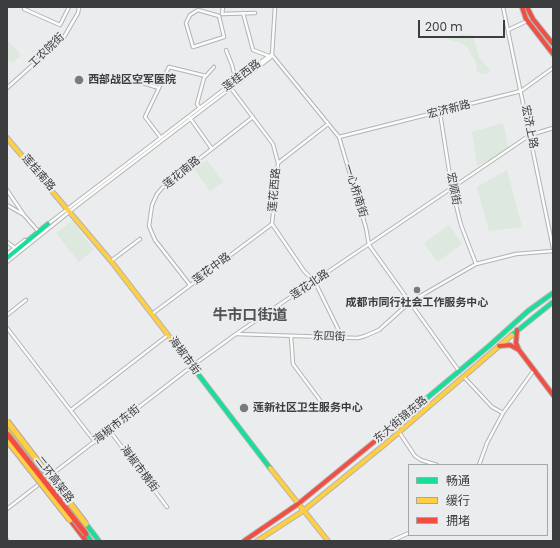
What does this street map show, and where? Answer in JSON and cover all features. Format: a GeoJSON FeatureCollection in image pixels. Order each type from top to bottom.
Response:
{"type":"FeatureCollection","features":[{"type":"Feature","properties":{"kind":"main road"},"geometry":{"type":"LineString","coordinates":[[524,8],[527,21],[553,54]]}},
{"type":"Feature","properties":{"kind":"main road"},"geometry":{"type":"LineString","coordinates":[[524,8],[553,44]]}},
{"type":"Feature","properties":{"kind":"main road","name":"莲桂南路"},"geometry":{"type":"LineString","coordinates":[[7,138],[69,210]]}},
{"type":"Feature","properties":{"kind":"main road","name":"海椒市街"},"geometry":{"type":"LineString","coordinates":[[69,210],[111,261],[303,511],[328,541]]}},
{"type":"Feature","properties":{"kind":"main road"},"geometry":{"type":"LineString","coordinates":[[7,258],[48,224]]}},
{"type":"Feature","properties":{"kind":"main road","name":"东大街锦东路"},"geometry":{"type":"LineString","coordinates":[[244,541],[298,504],[380,439],[528,311],[553,293]]}},
{"type":"Feature","properties":{"kind":"main road","name":"东大街锦东路"},"geometry":{"type":"LineString","coordinates":[[257,541],[303,511],[399,432],[517,330],[553,302]]}},
{"type":"Feature","properties":{"kind":"main road"},"geometry":{"type":"LineString","coordinates":[[517,321],[522,326]]}},
{"type":"Feature","properties":{"kind":"main road"},"geometry":{"type":"LineString","coordinates":[[517,330],[516,343],[519,350],[553,395]]}},
{"type":"Feature","properties":{"kind":"main road"},"geometry":{"type":"LineString","coordinates":[[495,341],[499,346],[510,345],[519,350]]}},
{"type":"Feature","properties":{"kind":"main road","name":"二环高架路"},"geometry":{"type":"LineString","coordinates":[[8,419],[70,497],[77,510],[98,540]]}},
{"type":"Feature","properties":{"kind":"main road"},"geometry":{"type":"LineString","coordinates":[[7,426],[98,540]]}},
{"type":"Feature","properties":{"kind":"main road","name":"二环高架路"},"geometry":{"type":"LineString","coordinates":[[7,434],[91,541]]}},
{"type":"Feature","properties":{"kind":"main road"},"geometry":{"type":"LineString","coordinates":[[7,439],[87,541]]}},
{"type":"Feature","properties":{"kind":"main road"},"geometry":{"type":"LineString","coordinates":[[7,439],[87,541]]}},
{"type":"Feature","properties":{"kind":"street"},"geometry":{"type":"LineString","coordinates":[[25,7],[24,8],[60,25],[69,7]]}},
{"type":"Feature","properties":{"kind":"street","name":"工农院街"},"geometry":{"type":"LineString","coordinates":[[7,88],[64,36],[78,13],[79,7]]}},
{"type":"Feature","properties":{"kind":"street"},"geometry":{"type":"LineString","coordinates":[[222,14],[223,7]]}},
{"type":"Feature","properties":{"kind":"street"},"geometry":{"type":"LineString","coordinates":[[243,13],[253,50],[270,55],[275,7]]}},
{"type":"Feature","properties":{"kind":"street","name":"宏济上路"},"geometry":{"type":"LineString","coordinates":[[503,7],[553,248]]}},
{"type":"Feature","properties":{"kind":"street"},"geometry":{"type":"LineString","coordinates":[[219,16],[224,37],[193,47],[186,23],[190,15],[198,10],[219,16],[222,14],[255,13]]}},
{"type":"Feature","properties":{"kind":"street"},"geometry":{"type":"LineString","coordinates":[[508,30],[527,21]]}},
{"type":"Feature","properties":{"kind":"street"},"geometry":{"type":"LineString","coordinates":[[226,50],[236,81]]}},
{"type":"Feature","properties":{"kind":"street","name":"莲桂西路"},"geometry":{"type":"LineString","coordinates":[[69,210],[270,55]]}},
{"type":"Feature","properties":{"kind":"street","name":"莲桂西路"},"geometry":{"type":"LineString","coordinates":[[189,118],[200,108],[270,58],[270,55]]}},
{"type":"Feature","properties":{"kind":"street","name":"一心桥南街"},"geometry":{"type":"LineString","coordinates":[[270,55],[339,137],[366,228],[369,245],[459,372]]}},
{"type":"Feature","properties":{"kind":"street"},"geometry":{"type":"LineString","coordinates":[[161,139],[145,117],[169,67],[206,76]]}},
{"type":"Feature","properties":{"kind":"street"},"geometry":{"type":"LineString","coordinates":[[200,108],[197,104],[204,78],[214,67]]}},
{"type":"Feature","properties":{"kind":"street","name":"宏济新路"},"geometry":{"type":"LineString","coordinates":[[339,137],[440,113],[521,91],[553,68]]}},
{"type":"Feature","properties":{"kind":"street"},"geometry":{"type":"LineString","coordinates":[[133,80],[159,88]]}},
{"type":"Feature","properties":{"kind":"street","name":"莲花西路"},"geometry":{"type":"LineString","coordinates":[[230,87],[273,144],[278,163],[272,224],[304,271],[315,282],[342,337]]}},
{"type":"Feature","properties":{"kind":"street","name":"宏顺街"},"geometry":{"type":"LineString","coordinates":[[440,113],[452,189],[461,225],[476,264]]}},
{"type":"Feature","properties":{"kind":"street","name":"莲花南路"},"geometry":{"type":"LineString","coordinates":[[190,285],[155,240],[150,226],[152,204],[157,194],[163,187],[253,117]]}},
{"type":"Feature","properties":{"kind":"street"},"geometry":{"type":"LineString","coordinates":[[189,118],[212,149]]}},
{"type":"Feature","properties":{"kind":"street"},"geometry":{"type":"LineString","coordinates":[[278,163],[328,124]]}},
{"type":"Feature","properties":{"kind":"street"},"geometry":{"type":"LineString","coordinates":[[369,245],[530,135],[553,128]]}},
{"type":"Feature","properties":{"kind":"street"},"geometry":{"type":"LineString","coordinates":[[7,190],[24,215],[38,231]]}},
{"type":"Feature","properties":{"kind":"street"},"geometry":{"type":"LineString","coordinates":[[7,205],[24,215]]}},
{"type":"Feature","properties":{"kind":"street"},"geometry":{"type":"LineString","coordinates":[[7,254],[69,210]]}},
{"type":"Feature","properties":{"kind":"street"},"geometry":{"type":"LineString","coordinates":[[7,262],[69,210]]}},
{"type":"Feature","properties":{"kind":"street","name":"莲花中路"},"geometry":{"type":"LineString","coordinates":[[152,314],[272,224]]}},
{"type":"Feature","properties":{"kind":"street"},"geometry":{"type":"LineString","coordinates":[[111,261],[140,239]]}},
{"type":"Feature","properties":{"kind":"street"},"geometry":{"type":"LineString","coordinates":[[7,242],[15,248]]}},
{"type":"Feature","properties":{"kind":"street","name":"莲花北路"},"geometry":{"type":"LineString","coordinates":[[192,366],[236,334],[369,245]]}},
{"type":"Feature","properties":{"kind":"street","name":"东四街"},"geometry":{"type":"LineString","coordinates":[[236,334],[358,338],[379,330],[410,302],[476,264],[516,254],[553,251]]}},
{"type":"Feature","properties":{"kind":"street"},"geometry":{"type":"LineString","coordinates":[[7,315],[26,300]]}},
{"type":"Feature","properties":{"kind":"street"},"geometry":{"type":"LineString","coordinates":[[7,328],[95,442]]}},
{"type":"Feature","properties":{"kind":"street"},"geometry":{"type":"LineString","coordinates":[[71,410],[168,335]]}},
{"type":"Feature","properties":{"kind":"street"},"geometry":{"type":"LineString","coordinates":[[291,336],[293,364],[322,403]]}},
{"type":"Feature","properties":{"kind":"street","name":"海椒市东街"},"geometry":{"type":"LineString","coordinates":[[7,509],[110,431],[192,366]]}},
{"type":"Feature","properties":{"kind":"street"},"geometry":{"type":"LineString","coordinates":[[479,464],[487,443],[503,413],[534,370]]}},
{"type":"Feature","properties":{"kind":"street"},"geometry":{"type":"LineString","coordinates":[[464,377],[492,407],[503,413]]}},
{"type":"Feature","properties":{"kind":"street","name":"海椒市横街"},"geometry":{"type":"LineString","coordinates":[[110,431],[167,507]]}},
{"type":"Feature","properties":{"kind":"street"},"geometry":{"type":"LineString","coordinates":[[399,432],[415,456],[421,460],[434,464]]}},
{"type":"Feature","properties":{"kind":"street"},"geometry":{"type":"LineString","coordinates":[[391,541],[408,533]]}},
{"type":"Feature","properties":{"kind":"shaded area"},"geometry":{"type":"Polygon","coordinates":[[[463,34],[471,35],[479,57],[491,71],[486,74],[477,72],[476,63],[467,47],[459,42],[446,39],[463,34]]]}},
{"type":"Feature","properties":{"kind":"shaded area"},"geometry":{"type":"Polygon","coordinates":[[[7,41],[19,52],[20,57],[13,62],[10,62],[7,59],[7,41]]]}},
{"type":"Feature","properties":{"kind":"shaded area"},"geometry":{"type":"Polygon","coordinates":[[[503,123],[509,151],[477,166],[472,132],[503,123]]]}},
{"type":"Feature","properties":{"kind":"shaded area"},"geometry":{"type":"Polygon","coordinates":[[[207,160],[223,182],[210,191],[194,169],[207,160]]]}},
{"type":"Feature","properties":{"kind":"shaded area"},"geometry":{"type":"Polygon","coordinates":[[[507,170],[522,227],[489,231],[477,187],[507,170]]]}},
{"type":"Feature","properties":{"kind":"shaded area"},"geometry":{"type":"Polygon","coordinates":[[[72,221],[94,249],[79,262],[56,233],[72,221]]]}},
{"type":"Feature","properties":{"kind":"shaded area"},"geometry":{"type":"Polygon","coordinates":[[[449,225],[462,244],[437,262],[424,243],[449,225]]]}},
{"type":"Feature","properties":{"kind":"traffic: fast"},"geometry":{"type":"LineString","coordinates":[[7,258],[48,224]]}},
{"type":"Feature","properties":{"kind":"traffic: fast"},"geometry":{"type":"LineString","coordinates":[[402,419],[528,311],[553,293]]}},
{"type":"Feature","properties":{"kind":"traffic: fast"},"geometry":{"type":"LineString","coordinates":[[512,335],[553,302]]}},
{"type":"Feature","properties":{"kind":"traffic: fast"},"geometry":{"type":"LineString","coordinates":[[175,344],[270,468]]}},
{"type":"Feature","properties":{"kind":"traffic: fast"},"geometry":{"type":"LineString","coordinates":[[86,524],[99,541]]}},
{"type":"Feature","properties":{"kind":"traffic: fast"},"geometry":{"type":"LineString","coordinates":[[86,534],[91,541]]}},
{"type":"Feature","properties":{"kind":"traffic: slow"},"geometry":{"type":"LineString","coordinates":[[7,138],[111,261],[175,344]]}},
{"type":"Feature","properties":{"kind":"traffic: slow"},"geometry":{"type":"LineString","coordinates":[[257,541],[303,511],[384,445],[512,335]]}},
{"type":"Feature","properties":{"kind":"traffic: slow"},"geometry":{"type":"LineString","coordinates":[[7,421],[86,524]]}},
{"type":"Feature","properties":{"kind":"traffic: slow"},"geometry":{"type":"LineString","coordinates":[[7,426],[34,460]]}},
{"type":"Feature","properties":{"kind":"traffic: slow"},"geometry":{"type":"LineString","coordinates":[[7,440],[70,520]]}},
{"type":"Feature","properties":{"kind":"traffic: slow"},"geometry":{"type":"LineString","coordinates":[[270,468],[328,541]]}},
{"type":"Feature","properties":{"kind":"traffic: jam"},"geometry":{"type":"LineString","coordinates":[[522,7],[526,19],[553,54]]}},
{"type":"Feature","properties":{"kind":"traffic: jam"},"geometry":{"type":"LineString","coordinates":[[527,7],[533,19],[553,44]]}},
{"type":"Feature","properties":{"kind":"traffic: jam"},"geometry":{"type":"LineString","coordinates":[[517,330],[516,343],[519,350],[553,395]]}},
{"type":"Feature","properties":{"kind":"traffic: jam"},"geometry":{"type":"LineString","coordinates":[[499,346],[510,345],[519,350]]}},
{"type":"Feature","properties":{"kind":"traffic: jam"},"geometry":{"type":"LineString","coordinates":[[244,541],[298,504],[402,419]]}},
{"type":"Feature","properties":{"kind":"traffic: jam"},"geometry":{"type":"LineString","coordinates":[[7,434],[86,534]]}},
{"type":"Feature","properties":{"kind":"traffic: jam"},"geometry":{"type":"LineString","coordinates":[[70,520],[86,541]]}},
{"type":"Feature","properties":{"kind":"place","name":"西部战区空军医院"},"geometry":{"type":"Point","coordinates":[79,80]}},
{"type":"Feature","properties":{"kind":"place","name":"成都市同行社会工作服务中心"},"geometry":{"type":"Point","coordinates":[417,290]}},
{"type":"Feature","properties":{"kind":"place","name":"莲新社区卫生服务中心"},"geometry":{"type":"Point","coordinates":[244,408]}},
{"type":"Feature","properties":{"kind":"district","name":"牛市口街道"},"geometry":{"type":"Point","coordinates":[250,316]}}]}
